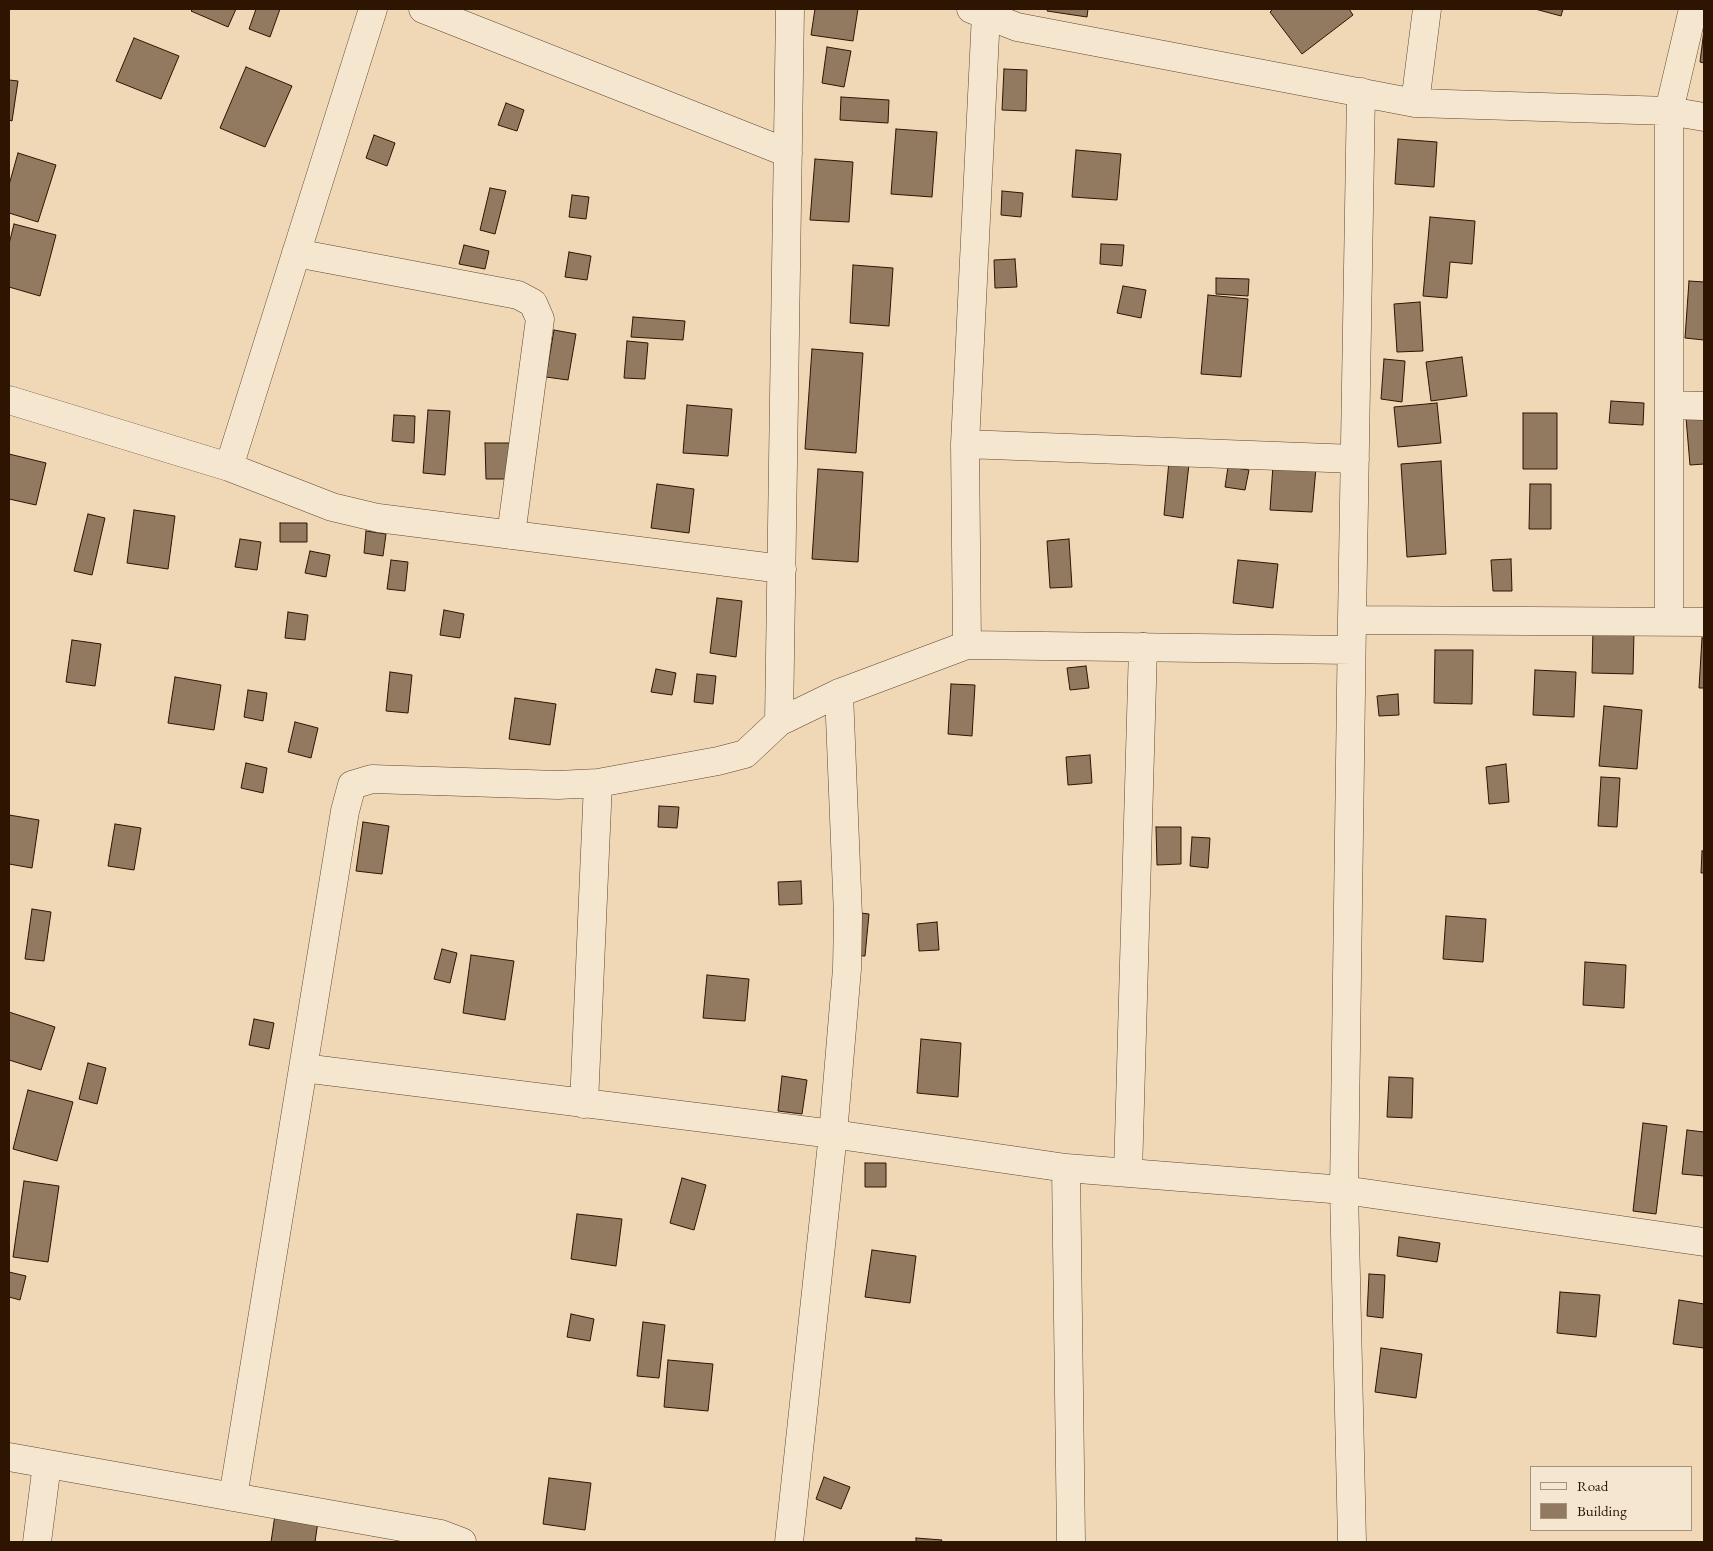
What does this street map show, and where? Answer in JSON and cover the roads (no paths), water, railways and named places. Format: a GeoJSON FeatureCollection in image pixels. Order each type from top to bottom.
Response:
{"type":"FeatureCollection","features":[{"type":"Feature","properties":{"kind":"street"},"geometry":{"type":"LineString","coordinates":[[229,467],[372,9]]}},
{"type":"Feature","properties":{"kind":"street"},"geometry":{"type":"LineString","coordinates":[[423,9],[788,154]]}},
{"type":"Feature","properties":{"kind":"street"},"geometry":{"type":"LineString","coordinates":[[779,722],[790,9]]}},
{"type":"Feature","properties":{"kind":"street"},"geometry":{"type":"LineString","coordinates":[[1415,103],[1427,9]]}},
{"type":"Feature","properties":{"kind":"street"},"geometry":{"type":"LineString","coordinates":[[1669,622],[1669,111],[1693,9]]}},
{"type":"Feature","properties":{"kind":"street"},"geometry":{"type":"LineString","coordinates":[[967,645],[965,444],[978,12],[1020,18],[1415,103],[1669,111],[1704,116]]}},
{"type":"Feature","properties":{"kind":"street"},"geometry":{"type":"LineString","coordinates":[[1352,1542],[1344,1190],[1361,92]]}},
{"type":"Feature","properties":{"kind":"street"},"geometry":{"type":"LineString","coordinates":[[296,253],[518,295],[533,303],[540,319],[511,535]]}},
{"type":"Feature","properties":{"kind":"street"},"geometry":{"type":"LineString","coordinates":[[9,400],[229,467],[332,506],[378,518],[782,569]]}},
{"type":"Feature","properties":{"kind":"street"},"geometry":{"type":"LineString","coordinates":[[1669,405],[1704,406]]}},
{"type":"Feature","properties":{"kind":"street"},"geometry":{"type":"LineString","coordinates":[[965,444],[1355,459]]}},
{"type":"Feature","properties":{"kind":"street"},"geometry":{"type":"LineString","coordinates":[[1352,620],[1704,622]]}},
{"type":"Feature","properties":{"kind":"street"},"geometry":{"type":"LineString","coordinates":[[233,1497],[344,811],[352,785],[372,779],[558,786],[598,783],[718,761],[746,754],[779,722],[839,693],[967,645],[1351,650]]}},
{"type":"Feature","properties":{"kind":"street"},"geometry":{"type":"LineString","coordinates":[[1128,1173],[1144,647]]}},
{"type":"Feature","properties":{"kind":"street"},"geometry":{"type":"LineString","coordinates":[[789,1542],[833,1134],[847,969],[848,916],[839,693]]}},
{"type":"Feature","properties":{"kind":"street"},"geometry":{"type":"LineString","coordinates":[[584,1104],[598,783]]}},
{"type":"Feature","properties":{"kind":"street"},"geometry":{"type":"LineString","coordinates":[[303,1068],[833,1134],[1066,1168],[1344,1190],[1704,1242]]}},
{"type":"Feature","properties":{"kind":"street"},"geometry":{"type":"LineString","coordinates":[[1066,1168],[1071,1542]]}},
{"type":"Feature","properties":{"kind":"street"},"geometry":{"type":"LineString","coordinates":[[9,1457],[233,1497],[381,1533],[441,1534],[462,1542]]}},
{"type":"Feature","properties":{"kind":"street"},"geometry":{"type":"LineString","coordinates":[[37,1542],[48,1464]]}}]}
